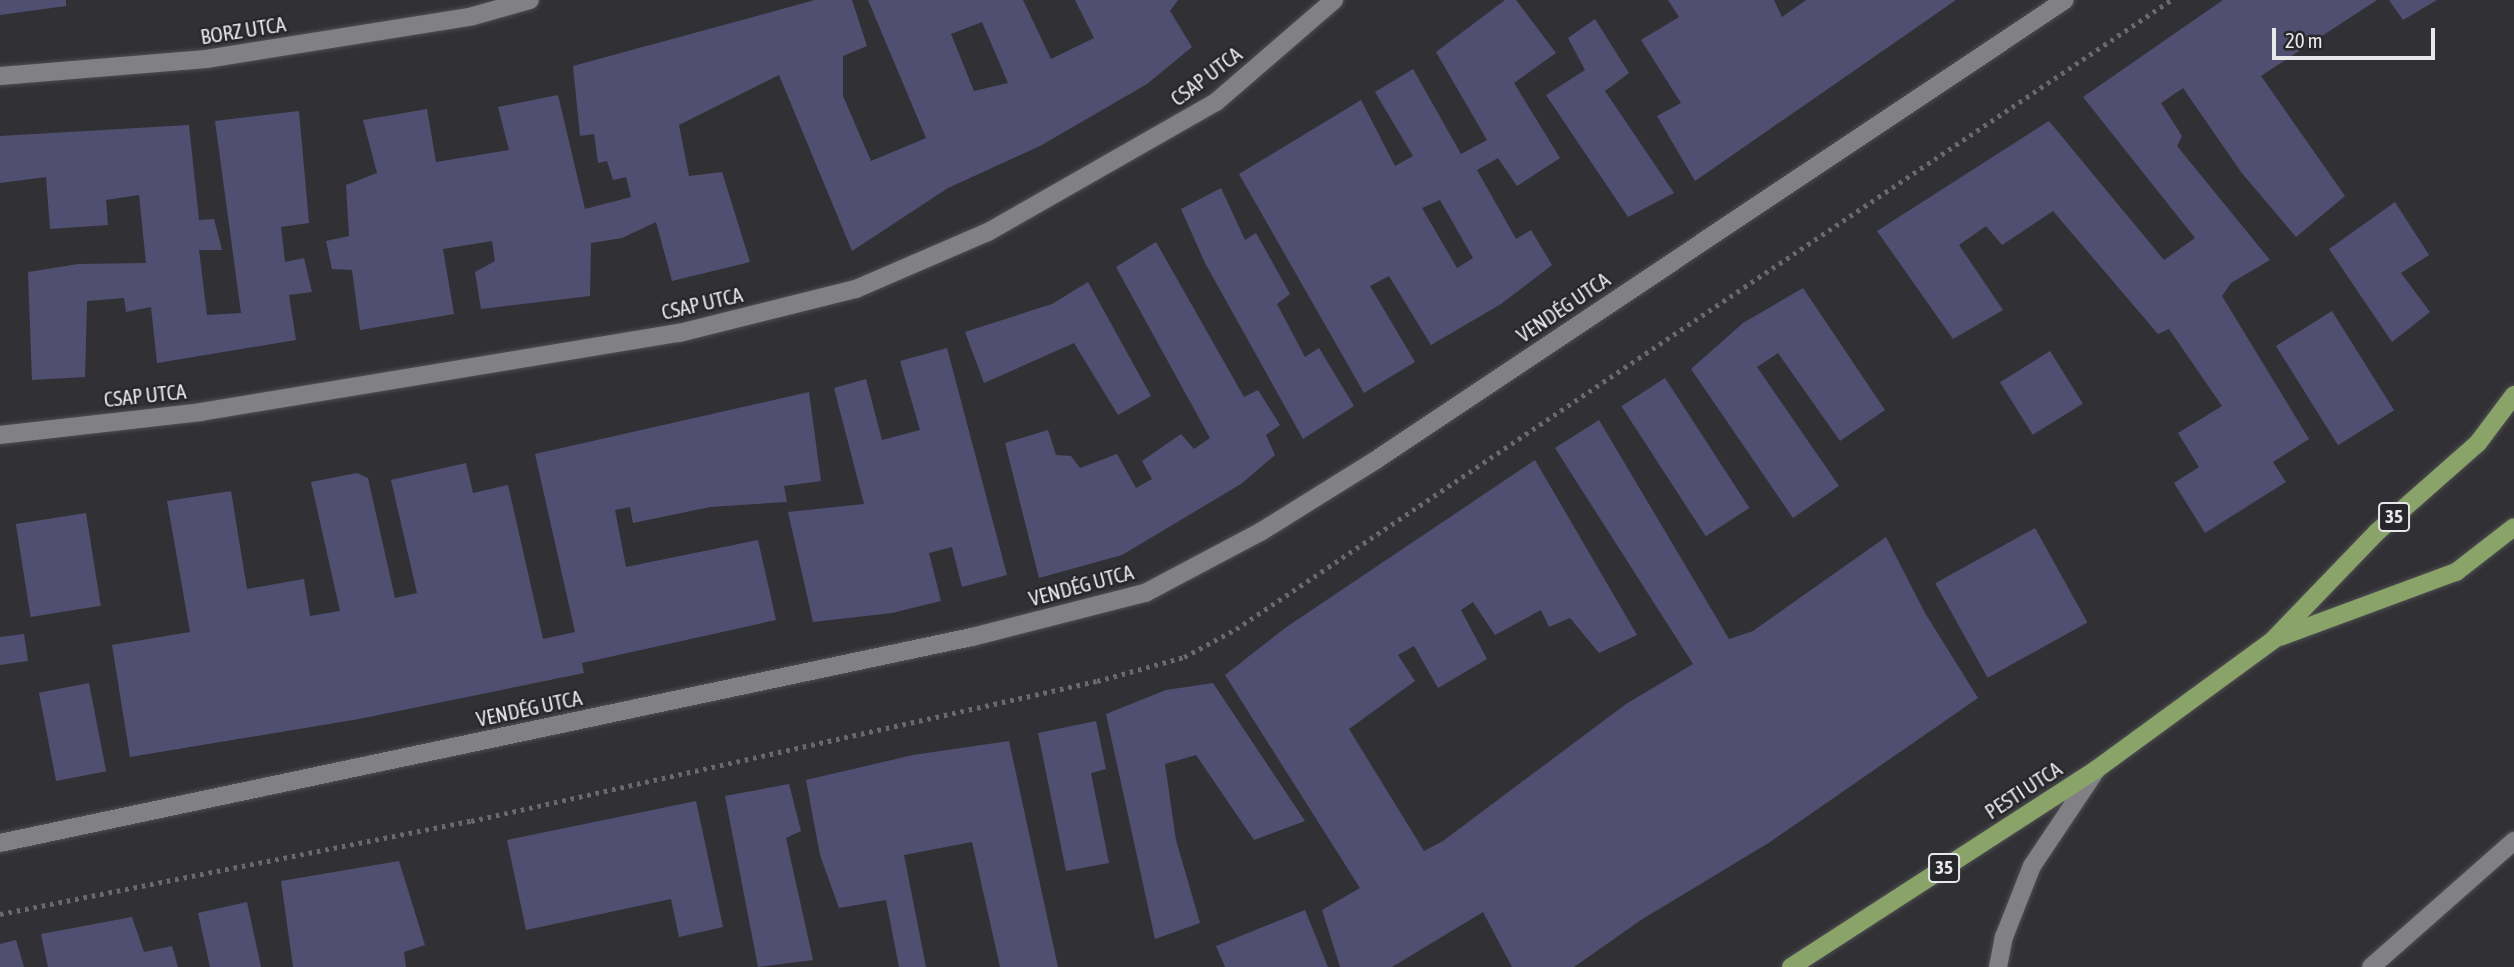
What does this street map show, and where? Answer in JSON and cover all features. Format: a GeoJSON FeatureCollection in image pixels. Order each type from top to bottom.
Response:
{"type":"FeatureCollection","features":[{"type":"Feature","properties":{"kind":"main road","name":"PESTI UTCA"},"geometry":{"type":"LineString","coordinates":[[1791,967],[2097,769],[2273,640],[2377,532],[2478,443],[2514,395]]}},
{"type":"Feature","properties":{"kind":"main road","name":"PESTI UTCA"},"geometry":{"type":"LineString","coordinates":[[2273,640],[2456,572],[2514,527]]}},
{"type":"Feature","properties":{"kind":"street","name":"BORZ UTCA"},"geometry":{"type":"LineString","coordinates":[[0,76],[205,59],[473,16],[530,0]]}},
{"type":"Feature","properties":{"kind":"street","name":"CSAP UTCA"},"geometry":{"type":"LineString","coordinates":[[0,435],[201,412],[679,333],[856,289],[988,232],[1216,102],[1334,0]]}},
{"type":"Feature","properties":{"kind":"street","name":"VENDÉG UTCA"},"geometry":{"type":"LineString","coordinates":[[0,843],[972,637],[1145,593],[1262,531],[1376,460],[2065,0]]}},
{"type":"Feature","properties":{"kind":"street"},"geometry":{"type":"LineString","coordinates":[[1998,967],[2004,937],[2032,866],[2097,769]]}},
{"type":"Feature","properties":{"kind":"street"},"geometry":{"type":"LineString","coordinates":[[2371,967],[2514,841]]}},
{"type":"Feature","properties":{"kind":"building"},"geometry":{"type":"Polygon","coordinates":[[[0,0],[66,0],[66,6],[0,15],[0,0]]]}},
{"type":"Feature","properties":{"kind":"building"},"geometry":{"type":"Polygon","coordinates":[[[815,0],[852,0],[867,46],[843,56],[843,96],[871,161],[926,138],[868,0],[1023,0],[1051,59],[1094,38],[1075,0],[1178,0],[1170,11],[1192,47],[1147,84],[1040,146],[948,188],[852,251],[779,75],[679,125],[689,176],[722,172],[750,262],[672,281],[656,222],[622,238],[591,243],[590,296],[481,309],[475,272],[495,261],[492,241],[443,249],[454,314],[360,330],[352,270],[332,269],[326,241],[349,236],[346,185],[377,173],[363,120],[427,109],[436,162],[509,150],[498,107],[558,95],[585,209],[631,197],[626,177],[613,180],[607,161],[598,163],[594,134],[580,136],[573,66],[815,0]],[[982,22],[951,34],[974,91],[1008,83],[982,22]]]}},
{"type":"Feature","properties":{"kind":"building"},"geometry":{"type":"Polygon","coordinates":[[[1505,0],[1516,0],[1556,53],[1514,83],[1560,158],[1517,186],[1498,158],[1477,170],[1516,239],[1531,230],[1552,265],[1501,304],[1431,345],[1389,276],[1370,286],[1415,362],[1364,393],[1239,174],[1361,100],[1395,166],[1413,156],[1375,92],[1413,69],[1461,154],[1487,140],[1436,52],[1505,0]],[[1440,200],[1422,208],[1457,268],[1473,258],[1440,200]]]}},
{"type":"Feature","properties":{"kind":"building"},"geometry":{"type":"Polygon","coordinates":[[[1668,0],[1774,0],[1782,17],[1806,0],[1956,0],[1695,181],[1657,116],[1681,103],[1641,40],[1679,17],[1668,0]]]}},
{"type":"Feature","properties":{"kind":"building"},"geometry":{"type":"Polygon","coordinates":[[[2223,0],[2377,0],[2261,76],[2345,196],[2296,237],[2241,172],[2183,88],[2161,103],[2182,136],[2177,146],[2270,260],[2231,283],[2222,296],[2309,439],[2273,462],[2286,482],[2205,533],[2174,483],[2199,467],[2178,433],[2222,406],[2169,329],[2158,334],[2053,211],[2002,245],[1986,226],[1959,245],[2003,310],[1953,339],[1877,231],[2049,121],[2164,260],[2195,238],[2083,97],[2223,0]]]}},
{"type":"Feature","properties":{"kind":"building"},"geometry":{"type":"Polygon","coordinates":[[[2389,0],[2437,0],[2403,20],[2389,0]]]}},
{"type":"Feature","properties":{"kind":"building"},"geometry":{"type":"Polygon","coordinates":[[[1595,19],[1629,73],[1605,91],[1674,193],[1628,217],[1546,95],[1585,70],[1568,38],[1595,19]]]}},
{"type":"Feature","properties":{"kind":"building"},"geometry":{"type":"Polygon","coordinates":[[[299,111],[309,223],[281,227],[285,262],[304,258],[312,292],[289,295],[296,340],[157,363],[151,307],[126,312],[124,298],[87,301],[85,377],[32,380],[28,272],[78,264],[146,263],[139,195],[106,200],[108,225],[50,229],[46,177],[0,183],[0,136],[189,125],[199,220],[214,219],[222,250],[199,250],[207,315],[241,313],[215,121],[299,111]]]}},
{"type":"Feature","properties":{"kind":"building"},"geometry":{"type":"Polygon","coordinates":[[[1221,188],[1245,240],[1256,233],[1290,294],[1277,304],[1305,357],[1319,348],[1354,406],[1303,439],[1205,263],[1181,209],[1221,188]]]}},
{"type":"Feature","properties":{"kind":"building"},"geometry":{"type":"Polygon","coordinates":[[[2395,202],[2429,255],[2401,273],[2430,312],[2392,342],[2329,249],[2395,202]]]}},
{"type":"Feature","properties":{"kind":"building"},"geometry":{"type":"Polygon","coordinates":[[[1156,242],[1244,397],[1258,390],[1280,425],[1266,435],[1275,455],[1241,484],[1122,555],[1039,578],[1005,443],[1048,430],[1056,455],[1071,456],[1080,468],[1117,454],[1136,488],[1152,479],[1142,461],[1181,434],[1194,449],[1210,438],[1116,267],[1156,242]]]}},
{"type":"Feature","properties":{"kind":"building"},"geometry":{"type":"Polygon","coordinates":[[[1088,282],[1151,396],[1118,415],[1074,343],[984,383],[965,332],[1052,304],[1088,282]]]}},
{"type":"Feature","properties":{"kind":"building"},"geometry":{"type":"Polygon","coordinates":[[[1803,288],[1885,410],[1840,441],[1778,353],[1757,367],[1839,486],[1793,518],[1691,369],[1743,323],[1803,288]]]}},
{"type":"Feature","properties":{"kind":"building"},"geometry":{"type":"Polygon","coordinates":[[[2332,311],[2394,410],[2338,445],[2276,346],[2332,311]]]}},
{"type":"Feature","properties":{"kind":"building"},"geometry":{"type":"Polygon","coordinates":[[[947,348],[1007,575],[962,587],[952,547],[929,553],[941,601],[892,613],[813,622],[788,512],[864,504],[834,388],[866,379],[882,440],[920,430],[900,361],[947,348]]]}},
{"type":"Feature","properties":{"kind":"building"},"geometry":{"type":"Polygon","coordinates":[[[2050,351],[2083,404],[2033,435],[2000,382],[2050,351]]]}},
{"type":"Feature","properties":{"kind":"building"},"geometry":{"type":"Polygon","coordinates":[[[1665,378],[1749,508],[1706,536],[1621,406],[1665,378]]]}},
{"type":"Feature","properties":{"kind":"building"},"geometry":{"type":"Polygon","coordinates":[[[809,392],[821,481],[784,486],[787,502],[710,507],[633,523],[630,507],[615,510],[626,567],[758,540],[776,620],[582,663],[584,673],[359,719],[130,757],[112,645],[190,632],[167,501],[231,491],[247,589],[304,579],[310,616],[340,611],[311,482],[357,473],[368,478],[395,598],[417,593],[391,480],[466,463],[473,493],[508,485],[543,639],[575,632],[535,454],[809,392]]]}},
{"type":"Feature","properties":{"kind":"building"},"geometry":{"type":"Polygon","coordinates":[[[1599,420],[1729,639],[1753,631],[1886,537],[1925,613],[1978,698],[1770,842],[1641,920],[1574,967],[1512,967],[1483,912],[1392,967],[1340,967],[1322,910],[1360,888],[1225,675],[1285,628],[1535,460],[1637,635],[1599,653],[1570,618],[1549,627],[1541,610],[1495,635],[1473,602],[1461,610],[1487,659],[1438,688],[1414,646],[1398,655],[1415,681],[1349,729],[1424,851],[1443,841],[1626,704],[1693,664],[1555,448],[1599,420]]]}},
{"type":"Feature","properties":{"kind":"building"},"geometry":{"type":"Polygon","coordinates":[[[86,513],[101,606],[31,617],[16,524],[86,513]]]}},
{"type":"Feature","properties":{"kind":"building"},"geometry":{"type":"Polygon","coordinates":[[[2035,528],[2087,622],[1988,678],[1935,583],[2035,528]]]}},
{"type":"Feature","properties":{"kind":"building"},"geometry":{"type":"Polygon","coordinates":[[[24,634],[28,661],[0,665],[0,637],[24,634]]]}},
{"type":"Feature","properties":{"kind":"building"},"geometry":{"type":"Polygon","coordinates":[[[89,683],[106,771],[56,781],[39,693],[89,683]]]}},
{"type":"Feature","properties":{"kind":"building"},"geometry":{"type":"Polygon","coordinates":[[[1213,683],[1305,821],[1254,840],[1196,755],[1165,764],[1176,840],[1200,923],[1155,939],[1106,714],[1166,690],[1213,683]]]}},
{"type":"Feature","properties":{"kind":"building"},"geometry":{"type":"Polygon","coordinates":[[[1096,721],[1106,769],[1091,773],[1109,863],[1066,871],[1038,733],[1096,721]]]}},
{"type":"Feature","properties":{"kind":"building"},"geometry":{"type":"Polygon","coordinates":[[[1009,741],[1058,967],[1000,967],[972,842],[904,855],[926,967],[899,967],[886,900],[839,908],[820,855],[806,780],[913,755],[1009,741]]]}},
{"type":"Feature","properties":{"kind":"building"},"geometry":{"type":"Polygon","coordinates":[[[789,784],[801,831],[786,838],[813,960],[758,967],[725,796],[789,784]]]}},
{"type":"Feature","properties":{"kind":"building"},"geometry":{"type":"Polygon","coordinates":[[[696,801],[723,927],[679,937],[671,899],[526,930],[507,840],[696,801]]]}},
{"type":"Feature","properties":{"kind":"building"},"geometry":{"type":"Polygon","coordinates":[[[399,861],[425,945],[404,952],[406,967],[293,967],[281,881],[399,861]]]}},
{"type":"Feature","properties":{"kind":"building"},"geometry":{"type":"Polygon","coordinates":[[[247,902],[261,967],[210,967],[198,913],[247,902]]]}},
{"type":"Feature","properties":{"kind":"building"},"geometry":{"type":"Polygon","coordinates":[[[1305,910],[1328,967],[1225,967],[1216,946],[1305,910]]]}},
{"type":"Feature","properties":{"kind":"building"},"geometry":{"type":"Polygon","coordinates":[[[132,917],[144,952],[172,946],[178,967],[48,967],[41,934],[132,917]]]}},
{"type":"Feature","properties":{"kind":"building"},"geometry":{"type":"Polygon","coordinates":[[[16,940],[24,967],[0,967],[0,944],[16,940]]]}}]}
